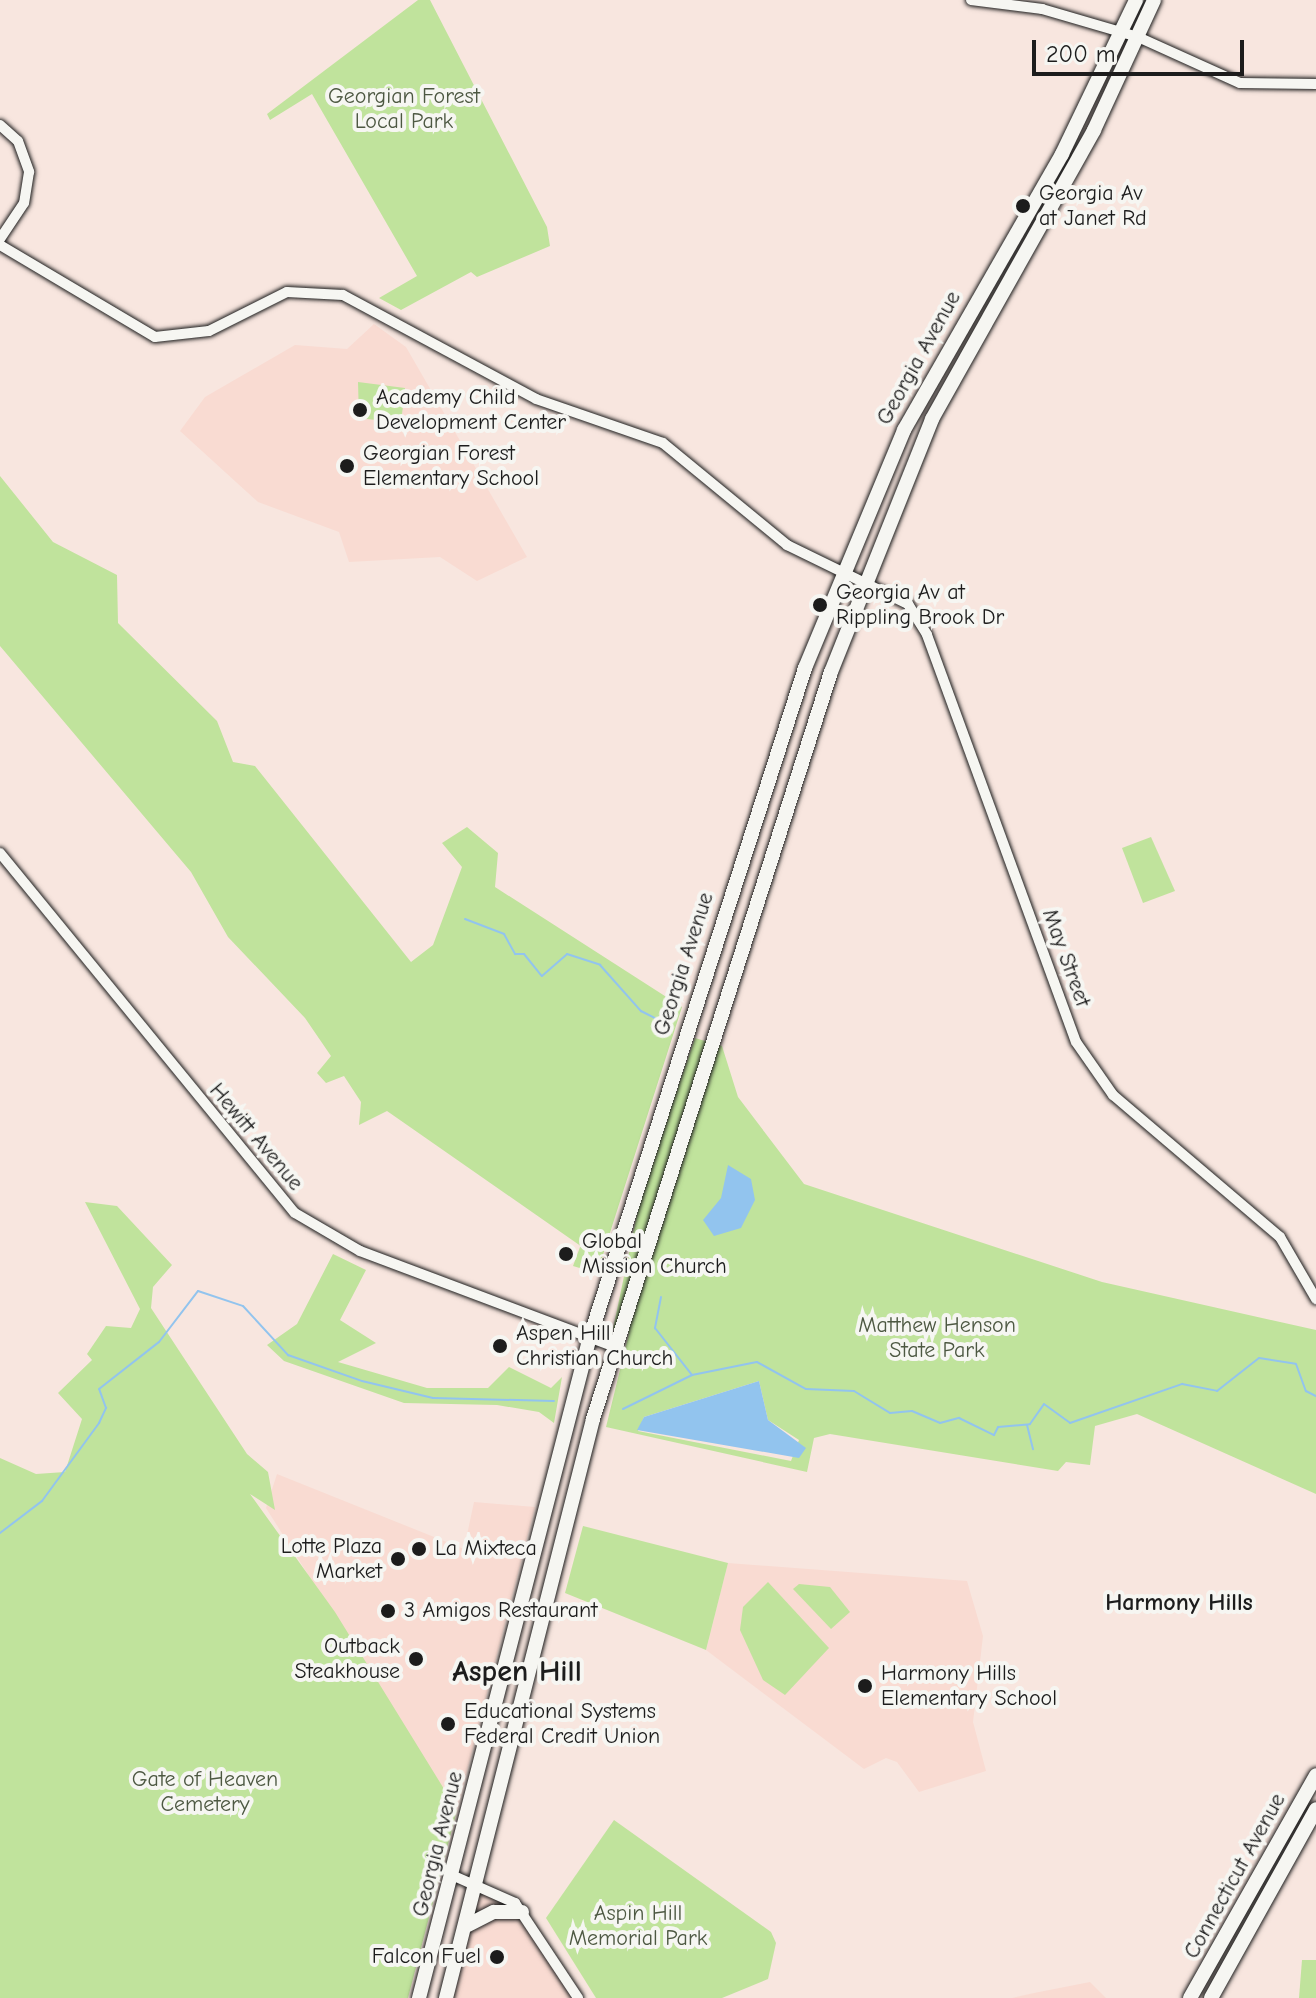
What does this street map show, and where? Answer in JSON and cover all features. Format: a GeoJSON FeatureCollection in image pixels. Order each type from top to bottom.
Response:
{"type":"FeatureCollection","features":[{"type":"Feature","properties":{"kind":"main road","name":"Georgia Avenue"},"geometry":{"type":"LineString","coordinates":[[419,1998],[454,1876],[589,1340],[841,570],[904,430],[1122,35],[1136,0]]}},
{"type":"Feature","properties":{"kind":"main road","name":"Georgia Avenue"},"geometry":{"type":"LineString","coordinates":[[446,1998],[479,1883],[615,1347],[864,579],[955,373],[1094,130],[1154,0]]}},
{"type":"Feature","properties":{"kind":"main road"},"geometry":{"type":"LineString","coordinates":[[517,1623],[510,1688],[521,1710]]}},
{"type":"Feature","properties":{"kind":"main road"},"geometry":{"type":"LineString","coordinates":[[499,1697],[512,1716],[506,1768]]}},
{"type":"Feature","properties":{"kind":"main road","name":"Connecticut Avenue"},"geometry":{"type":"LineString","coordinates":[[1190,1998],[1316,1775]]}},
{"type":"Feature","properties":{"kind":"main road","name":"Connecticut Avenue"},"geometry":{"type":"LineString","coordinates":[[1211,1998],[1316,1809]]}},
{"type":"Feature","properties":{"kind":"main road"},"geometry":{"type":"LineString","coordinates":[[468,1925],[494,1912],[522,1912]]}},
{"type":"Feature","properties":{"kind":"street"},"geometry":{"type":"LineString","coordinates":[[971,0],[1042,9],[1122,35],[1138,37],[1240,83],[1316,84]]}},
{"type":"Feature","properties":{"kind":"street"},"geometry":{"type":"LineString","coordinates":[[0,125],[18,141],[29,172],[24,203],[0,239]]}},
{"type":"Feature","properties":{"kind":"street","name":"May Street"},"geometry":{"type":"LineString","coordinates":[[0,245],[130,329],[155,337],[209,331],[287,292],[343,295],[536,399],[663,443],[787,545],[864,579],[908,604],[922,622],[1076,1042],[1097,1077],[1280,1237],[1316,1299]]}},
{"type":"Feature","properties":{"kind":"street","name":"Hewitt Avenue"},"geometry":{"type":"LineString","coordinates":[[0,853],[295,1213],[360,1251],[589,1340],[615,1347]]}},
{"type":"Feature","properties":{"kind":"street"},"geometry":{"type":"LineString","coordinates":[[454,1876],[479,1883],[522,1912],[578,1998]]}},
{"type":"Feature","properties":{"kind":"shaded area","name":"Georgian Forest Elementary School"},"geometry":{"type":"Polygon","coordinates":[[[374,324],[406,347],[527,557],[477,581],[440,557],[349,562],[339,532],[258,502],[180,431],[205,397],[295,345],[347,349],[374,324]]]}},
{"type":"Feature","properties":{"kind":"shaded area"},"geometry":{"type":"Polygon","coordinates":[[[277,1474],[464,1549],[474,1502],[535,1507],[457,1810],[266,1508],[277,1474]]]}},
{"type":"Feature","properties":{"kind":"shaded area","name":"Harmony Hills Elementary School"},"geometry":{"type":"Polygon","coordinates":[[[728,1563],[967,1581],[983,1636],[973,1722],[986,1771],[919,1792],[897,1762],[886,1758],[864,1769],[706,1650],[728,1563]]]}},
{"type":"Feature","properties":{"kind":"shaded area"},"geometry":{"type":"Polygon","coordinates":[[[479,1883],[504,1893],[578,1998],[446,1998],[479,1883]]]}},
{"type":"Feature","properties":{"kind":"shaded area"},"geometry":{"type":"Polygon","coordinates":[[[1090,1982],[1106,1998],[1012,1998],[1034,1993],[1090,1982]]]}},
{"type":"Feature","properties":{"kind":"green space","name":"Georgian Forest Local Park"},"geometry":{"type":"Polygon","coordinates":[[[418,0],[430,0],[547,227],[550,246],[477,277],[471,272],[401,310],[379,298],[417,276],[312,94],[270,120],[267,114],[418,0]]]}},
{"type":"Feature","properties":{"kind":"green space"},"geometry":{"type":"Polygon","coordinates":[[[358,382],[405,388],[401,423],[359,418],[358,382]]]}},
{"type":"Feature","properties":{"kind":"green space"},"geometry":{"type":"Polygon","coordinates":[[[0,476],[53,542],[117,575],[118,623],[217,721],[233,762],[255,766],[411,962],[433,945],[462,867],[442,843],[467,827],[498,853],[495,887],[682,1007],[601,1261],[594,1256],[583,1269],[573,1266],[580,1247],[585,1249],[387,1111],[359,1125],[361,1102],[344,1076],[326,1083],[317,1073],[331,1056],[305,1018],[228,937],[191,872],[0,646],[0,476]]]}},
{"type":"Feature","properties":{"kind":"green space"},"geometry":{"type":"Polygon","coordinates":[[[1151,837],[1175,891],[1143,903],[1122,848],[1151,837]]]}},
{"type":"Feature","properties":{"kind":"green space","name":"Matthew Henson State Park"},"geometry":{"type":"Polygon","coordinates":[[[695,1038],[722,1046],[738,1097],[804,1184],[1102,1282],[1316,1330],[1316,1494],[1137,1414],[1095,1426],[1090,1465],[1066,1462],[1058,1471],[830,1434],[814,1438],[807,1472],[606,1427],[629,1333],[613,1329],[642,1190],[695,1038]],[[759,1381],[644,1417],[638,1431],[791,1461],[799,1440],[768,1420],[759,1381]]]}},
{"type":"Feature","properties":{"kind":"green space","name":"Gate of Heaven Cemetery"},"geometry":{"type":"Polygon","coordinates":[[[85,1202],[117,1206],[172,1265],[153,1287],[151,1308],[247,1454],[268,1472],[275,1510],[250,1494],[335,1612],[457,1810],[408,1998],[0,1998],[0,1458],[36,1474],[65,1472],[82,1419],[58,1393],[92,1360],[87,1354],[106,1326],[131,1328],[140,1309],[85,1202]]]}},
{"type":"Feature","properties":{"kind":"green space"},"geometry":{"type":"Polygon","coordinates":[[[333,1254],[366,1270],[340,1320],[376,1343],[338,1362],[427,1388],[488,1388],[509,1367],[551,1388],[562,1377],[554,1423],[539,1412],[497,1405],[404,1403],[284,1361],[267,1345],[297,1324],[333,1254]]]}},
{"type":"Feature","properties":{"kind":"green space"},"geometry":{"type":"Polygon","coordinates":[[[583,1526],[728,1563],[706,1650],[565,1593],[583,1526]]]}},
{"type":"Feature","properties":{"kind":"green space"},"geometry":{"type":"Polygon","coordinates":[[[768,1582],[829,1648],[785,1695],[763,1680],[740,1630],[743,1607],[768,1582]]]}},
{"type":"Feature","properties":{"kind":"green space"},"geometry":{"type":"Polygon","coordinates":[[[799,1584],[830,1587],[850,1612],[831,1629],[793,1589],[799,1584]]]}},
{"type":"Feature","properties":{"kind":"green space","name":"Aspin Hill Memorial Park"},"geometry":{"type":"Polygon","coordinates":[[[614,1820],[771,1932],[776,1943],[768,1979],[722,1998],[596,1998],[546,1918],[614,1820]]]}},
{"type":"Feature","properties":{"kind":"green space"},"geometry":{"type":"Polygon","coordinates":[[[1302,1960],[1316,1960],[1316,1998],[1299,1998],[1302,1960]]]}},
{"type":"Feature","properties":{"kind":"water"},"geometry":{"type":"Polygon","coordinates":[[[728,1165],[751,1179],[755,1200],[741,1228],[714,1236],[703,1220],[721,1198],[728,1165]]]}},
{"type":"Feature","properties":{"kind":"water"},"geometry":{"type":"Polygon","coordinates":[[[759,1381],[768,1420],[806,1448],[799,1458],[637,1430],[644,1417],[759,1381]]]}},
{"type":"Feature","properties":{"kind":"waterway"},"geometry":{"type":"LineString","coordinates":[[465,919],[504,934],[515,954],[524,954],[542,976],[567,954],[600,965],[641,1011],[668,1025]]}},
{"type":"Feature","properties":{"kind":"waterway"},"geometry":{"type":"LineString","coordinates":[[0,1533],[42,1501],[99,1423],[106,1408],[99,1389],[159,1342],[198,1291],[243,1306],[288,1355],[362,1381],[433,1398],[554,1401]]}},
{"type":"Feature","properties":{"kind":"waterway"},"geometry":{"type":"LineString","coordinates":[[661,1297],[655,1328],[692,1375]]}},
{"type":"Feature","properties":{"kind":"waterway"},"geometry":{"type":"LineString","coordinates":[[623,1409],[692,1375],[757,1362],[806,1389],[854,1391],[890,1413],[912,1411],[940,1423],[959,1418],[994,1435],[998,1427],[1030,1424],[1044,1404],[1070,1423],[1182,1384],[1217,1391],[1259,1358],[1296,1364],[1306,1391],[1316,1396]]}},
{"type":"Feature","properties":{"kind":"waterway"},"geometry":{"type":"LineString","coordinates":[[1027,1425],[1033,1449]]}},
{"type":"Feature","properties":{"kind":"place","name":"Georgia Av at Janet Rd"},"geometry":{"type":"Point","coordinates":[1023,206]}},
{"type":"Feature","properties":{"kind":"place","name":"Academy Child Development Center"},"geometry":{"type":"Point","coordinates":[360,410]}},
{"type":"Feature","properties":{"kind":"place","name":"Georgian Forest Elementary School"},"geometry":{"type":"Point","coordinates":[347,466]}},
{"type":"Feature","properties":{"kind":"place","name":"Georgia Av at Rippling Brook Dr"},"geometry":{"type":"Point","coordinates":[820,605]}},
{"type":"Feature","properties":{"kind":"place","name":"Global Mission Church"},"geometry":{"type":"Point","coordinates":[566,1254]}},
{"type":"Feature","properties":{"kind":"place","name":"Aspen Hill Christian Church"},"geometry":{"type":"Point","coordinates":[500,1346]}},
{"type":"Feature","properties":{"kind":"place","name":"La Mixteca"},"geometry":{"type":"Point","coordinates":[419,1549]}},
{"type":"Feature","properties":{"kind":"place","name":"Lotte Plaza Market"},"geometry":{"type":"Point","coordinates":[398,1559]}},
{"type":"Feature","properties":{"kind":"place","name":"3 Amigos Restaurant"},"geometry":{"type":"Point","coordinates":[388,1611]}},
{"type":"Feature","properties":{"kind":"place","name":"Outback Steakhouse"},"geometry":{"type":"Point","coordinates":[416,1659]}},
{"type":"Feature","properties":{"kind":"place","name":"Harmony Hills Elementary School"},"geometry":{"type":"Point","coordinates":[865,1686]}},
{"type":"Feature","properties":{"kind":"place","name":"Educational Systems Federal Credit Union"},"geometry":{"type":"Point","coordinates":[448,1724]}},
{"type":"Feature","properties":{"kind":"place","name":"Falcon Fuel"},"geometry":{"type":"Point","coordinates":[497,1957]}},
{"type":"Feature","properties":{"kind":"district","name":"Harmony Hills"},"geometry":{"type":"Point","coordinates":[1179,1603]}},
{"type":"Feature","properties":{"kind":"district","name":"Aspen Hill"},"geometry":{"type":"Point","coordinates":[517,1672]}}]}
